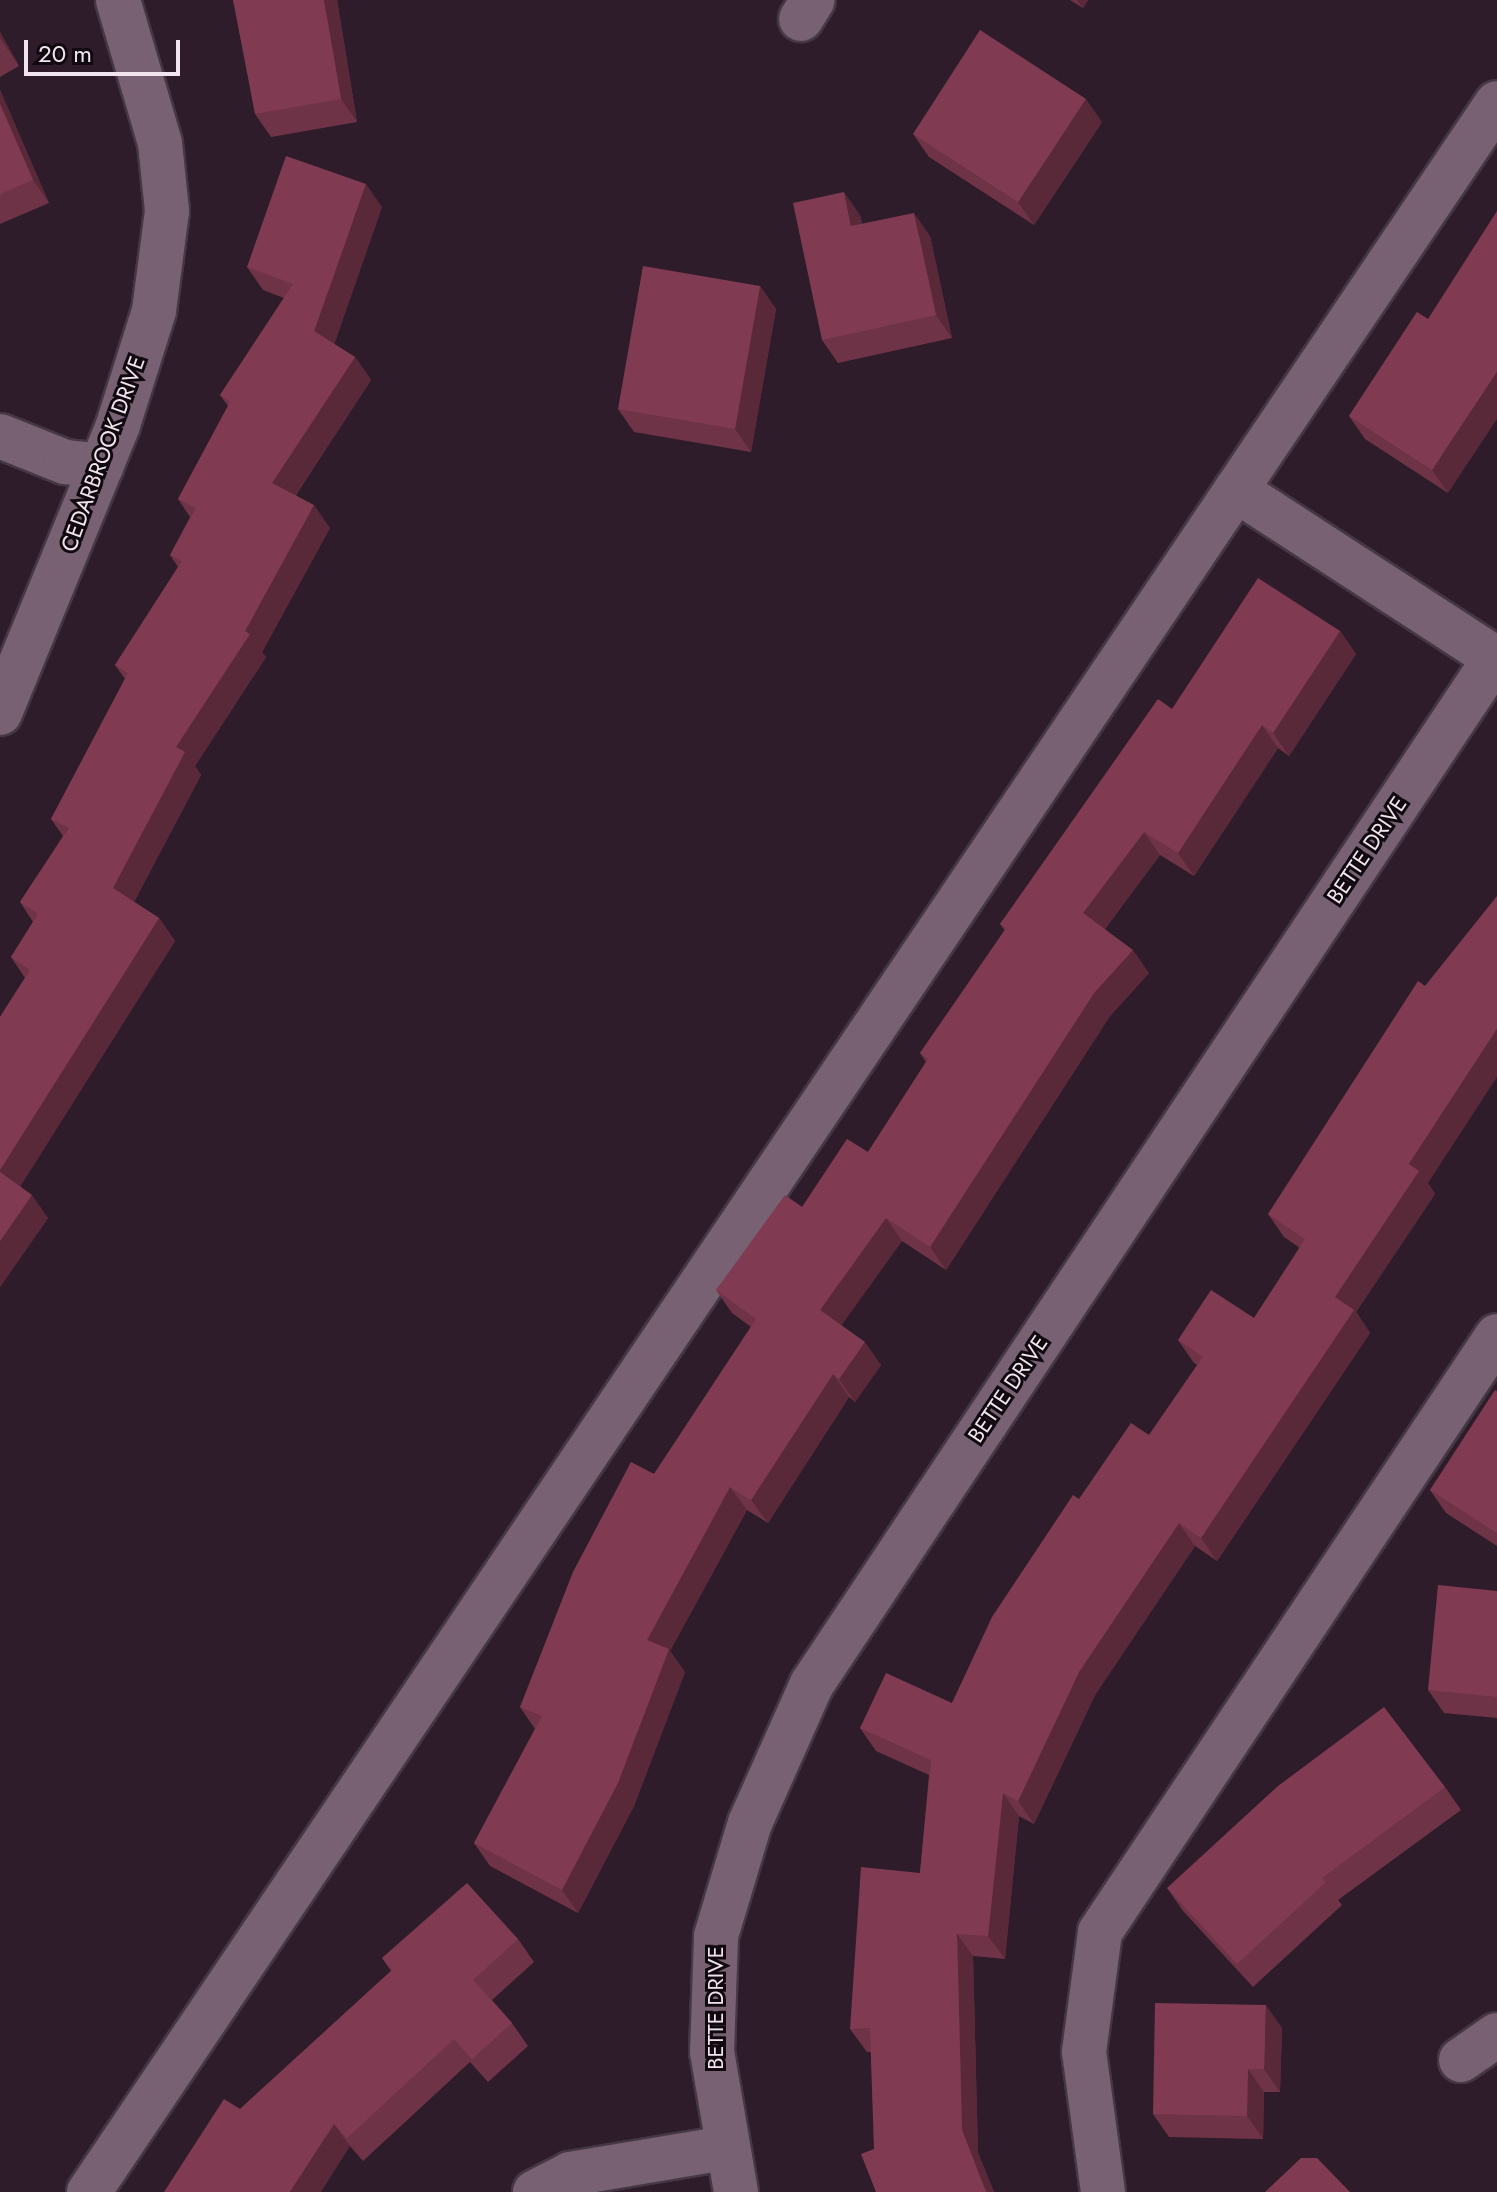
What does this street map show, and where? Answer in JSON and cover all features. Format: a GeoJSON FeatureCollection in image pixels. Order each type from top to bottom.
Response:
{"type":"FeatureCollection","features":[{"type":"Feature","properties":{"kind":"street","name":"CEDARBROOK DRIVE"},"geometry":{"type":"LineString","coordinates":[[0,713],[102,466],[154,311],[167,211],[146,77],[118,0]]}},
{"type":"Feature","properties":{"kind":"street"},"geometry":{"type":"LineString","coordinates":[[89,2192],[1497,103]]}},
{"type":"Feature","properties":{"kind":"street"},"geometry":{"type":"LineString","coordinates":[[0,436],[65,462],[102,466]]}},
{"type":"Feature","properties":{"kind":"street"},"geometry":{"type":"LineString","coordinates":[[1236,490],[1496,656]]}},
{"type":"Feature","properties":{"kind":"street","name":"BETTE DRIVE"},"geometry":{"type":"LineString","coordinates":[[736,2192],[726,2148],[712,2052],[716,1936],[750,1823],[812,1684],[1496,656]]}},
{"type":"Feature","properties":{"kind":"street"},"geometry":{"type":"LineString","coordinates":[[1103,2192],[1084,2052],[1100,1932],[1497,1336]]}},
{"type":"Feature","properties":{"kind":"street"},"geometry":{"type":"LineString","coordinates":[[1461,2060],[1497,2035]]}},
{"type":"Feature","properties":{"kind":"street"},"geometry":{"type":"LineString","coordinates":[[535,2192],[570,2174],[726,2148]]}},
{"type":"Feature","properties":{"kind":"building"},"geometry":{"type":"Polygon","coordinates":[[[233,0],[324,0],[341,99],[255,114],[233,0]]]}},
{"type":"Feature","properties":{"kind":"building"},"geometry":{"type":"Polygon","coordinates":[[[980,30],[1086,99],[1018,202],[913,134],[980,30]]]}},
{"type":"Feature","properties":{"kind":"building"},"geometry":{"type":"Polygon","coordinates":[[[0,104],[33,180],[0,194],[0,104]]]}},
{"type":"Feature","properties":{"kind":"building"},"geometry":{"type":"Polygon","coordinates":[[[286,156],[366,184],[314,331],[355,357],[272,483],[314,505],[245,631],[250,634],[176,747],[185,752],[113,888],[159,918],[0,1170],[0,1017],[30,970],[11,957],[38,914],[20,902],[69,828],[51,819],[128,673],[115,665],[182,561],[170,555],[196,508],[178,499],[230,402],[220,395],[293,284],[247,267],[286,156]]]}},
{"type":"Feature","properties":{"kind":"building"},"geometry":{"type":"Polygon","coordinates":[[[844,192],[851,226],[914,213],[936,315],[822,340],[793,203],[844,192]]]}},
{"type":"Feature","properties":{"kind":"building"},"geometry":{"type":"Polygon","coordinates":[[[1497,211],[1497,372],[1432,470],[1349,416],[1417,312],[1428,319],[1497,211]]]}},
{"type":"Feature","properties":{"kind":"building"},"geometry":{"type":"Polygon","coordinates":[[[643,266],[760,286],[735,429],[618,409],[643,266]]]}},
{"type":"Feature","properties":{"kind":"building"},"geometry":{"type":"Polygon","coordinates":[[[1258,578],[1340,631],[1273,733],[1262,725],[1178,853],[1144,832],[1083,913],[1133,950],[1094,993],[930,1247],[886,1218],[820,1310],[865,1342],[839,1379],[833,1374],[751,1500],[730,1487],[647,1640],[669,1649],[618,1783],[562,1890],[474,1843],[542,1716],[520,1707],[573,1572],[631,1462],[654,1474],[756,1319],[716,1290],[785,1195],[802,1207],[847,1139],[868,1152],[928,1059],[920,1053],[1006,928],[1000,924],[1158,699],[1172,709],[1258,578]]]}},
{"type":"Feature","properties":{"kind":"building"},"geometry":{"type":"Polygon","coordinates":[[[1497,896],[1497,1029],[1409,1164],[1419,1171],[1335,1297],[1354,1310],[1201,1538],[1179,1523],[1079,1672],[1018,1801],[1003,1793],[988,1936],[957,1934],[962,2130],[986,2192],[876,2192],[861,2154],[874,2149],[870,2028],[850,2029],[861,1867],[920,1873],[931,1760],[860,1728],[886,1673],[952,1703],[992,1617],[1073,1495],[1079,1499],[1131,1423],[1149,1435],[1203,1357],[1178,1340],[1211,1290],[1254,1318],[1305,1239],[1268,1214],[1418,981],[1425,986],[1497,896]]]}},
{"type":"Feature","properties":{"kind":"building"},"geometry":{"type":"Polygon","coordinates":[[[0,1172],[32,1195],[0,1241],[0,1172]]]}},
{"type":"Feature","properties":{"kind":"building"},"geometry":{"type":"Polygon","coordinates":[[[1497,1391],[1497,1533],[1430,1490],[1497,1391]]]}},
{"type":"Feature","properties":{"kind":"building"},"geometry":{"type":"Polygon","coordinates":[[[1438,1585],[1497,1591],[1497,1697],[1428,1690],[1438,1585]]]}},
{"type":"Feature","properties":{"kind":"building"},"geometry":{"type":"Polygon","coordinates":[[[1384,1707],[1445,1787],[1322,1878],[1326,1882],[1237,1964],[1167,1888],[1278,1786],[1384,1707]]]}},
{"type":"Feature","properties":{"kind":"building"},"geometry":{"type":"Polygon","coordinates":[[[467,1883],[518,1939],[473,1980],[512,2023],[472,2059],[454,2039],[347,2138],[334,2124],[290,2192],[164,2192],[224,2099],[240,2109],[392,1970],[382,1958],[467,1883]]]}},
{"type":"Feature","properties":{"kind":"building"},"geometry":{"type":"Polygon","coordinates":[[[1155,2003],[1266,2005],[1264,2069],[1248,2069],[1247,2116],[1153,2114],[1155,2003]]]}},
{"type":"Feature","properties":{"kind":"building"},"geometry":{"type":"Polygon","coordinates":[[[1301,2158],[1317,2158],[1350,2192],[1265,2192],[1301,2158]]]}}]}
